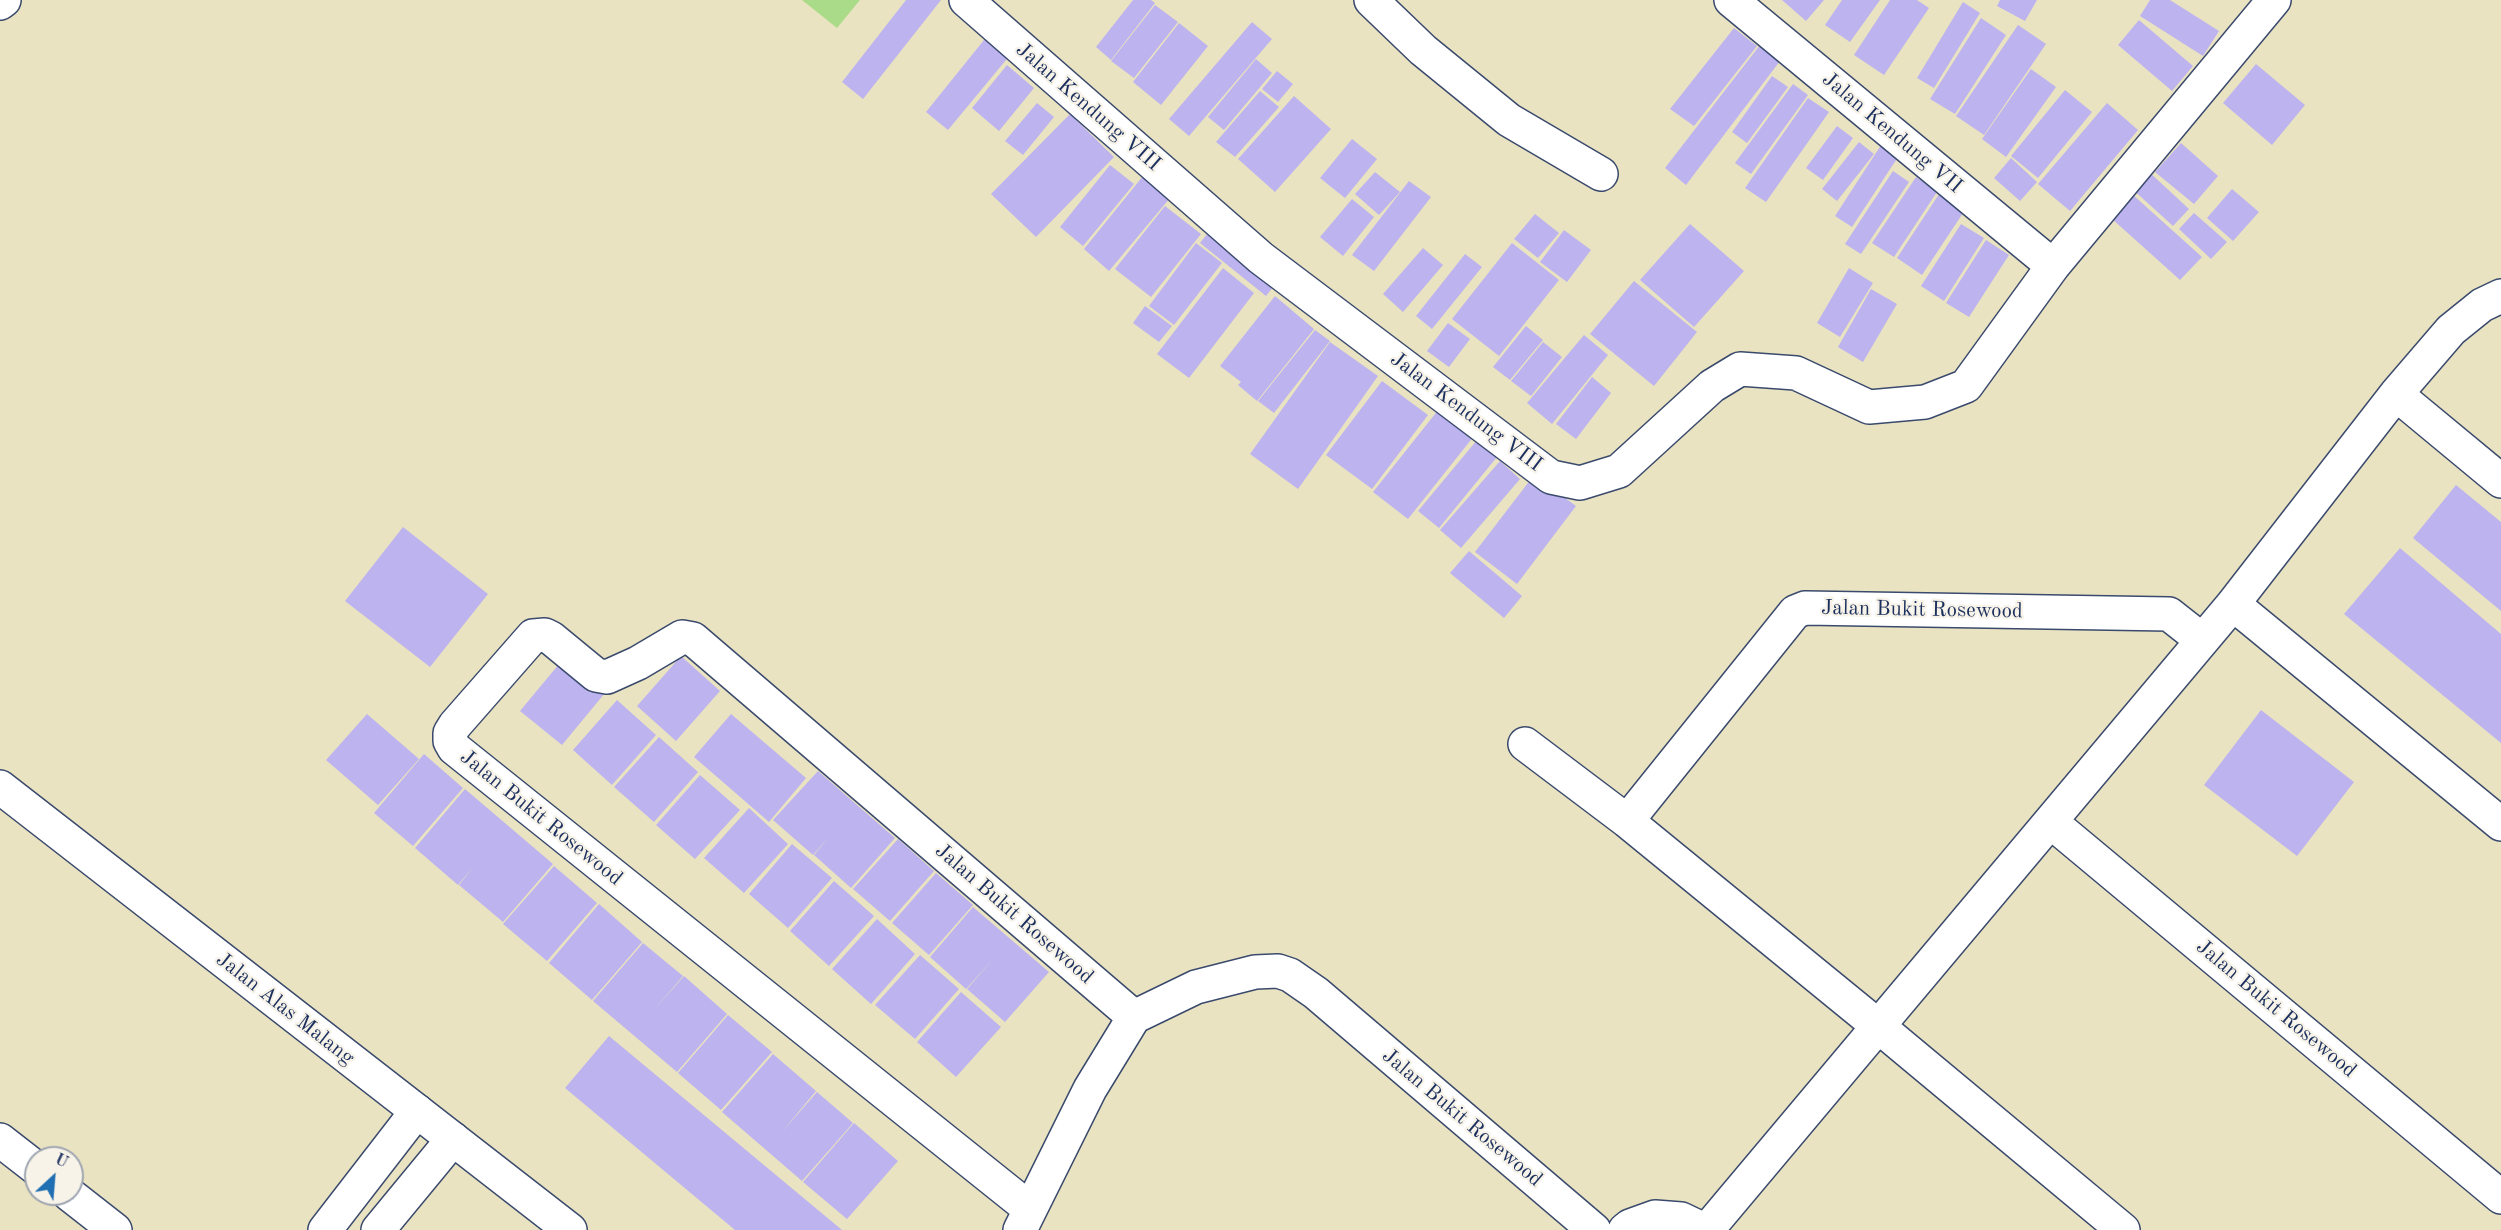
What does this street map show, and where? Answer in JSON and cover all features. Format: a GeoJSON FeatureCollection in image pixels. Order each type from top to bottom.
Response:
{"type":"FeatureCollection","features":[{"type":"Feature","properties":{"kind":"street"},"geometry":{"type":"LineString","coordinates":[[0,3],[4,0]]}},
{"type":"Feature","properties":{"kind":"street","name":"Jalan Kendung VIII"},"geometry":{"type":"LineString","coordinates":[[966,0],[1261,258],[1551,477],[1580,483],[1619,471],[1712,386],[1740,369],[1796,373],[1869,407],[1925,402],[1966,386],[2053,266],[2274,0]]}},
{"type":"Feature","properties":{"kind":"street"},"geometry":{"type":"LineString","coordinates":[[1371,0],[1423,50],[1509,120],[1601,174]]}},
{"type":"Feature","properties":{"kind":"street","name":"Jalan Kendung VII"},"geometry":{"type":"LineString","coordinates":[[1731,0],[2053,266]]}},
{"type":"Feature","properties":{"kind":"street"},"geometry":{"type":"LineString","coordinates":[[1625,1230],[1655,1217],[1681,1219],[1705,1230],[2233,604],[2396,394],[2451,330],[2482,305],[2501,296]]}},
{"type":"Feature","properties":{"kind":"street"},"geometry":{"type":"LineString","coordinates":[[2396,394],[2501,481]]}},
{"type":"Feature","properties":{"kind":"street"},"geometry":{"type":"LineString","coordinates":[[2233,604],[2501,824]]}},
{"type":"Feature","properties":{"kind":"street","name":"Jalan Bukit Rosewood"},"geometry":{"type":"LineString","coordinates":[[1627,821],[1795,612],[1805,608],[2169,614],[2202,640]]}},
{"type":"Feature","properties":{"kind":"street","name":"Jalan Bukit Rosewood"},"geometry":{"type":"LineString","coordinates":[[1134,1017],[693,639],[682,637],[630,668],[607,677],[596,675],[551,638],[545,635],[533,636],[455,724],[450,733],[450,741],[454,748],[1025,1219],[1090,1089],[1134,1017],[1196,987],[1255,972],[1278,971],[1290,975],[1316,993],[1594,1230]]}},
{"type":"Feature","properties":{"kind":"street"},"geometry":{"type":"LineString","coordinates":[[1525,744],[1627,821],[2123,1230]]}},
{"type":"Feature","properties":{"kind":"street","name":"Jalan Alas Malang"},"geometry":{"type":"LineString","coordinates":[[0,787],[570,1230]]}},
{"type":"Feature","properties":{"kind":"street","name":"Jalan Bukit Rosewood"},"geometry":{"type":"LineString","coordinates":[[2051,822],[2501,1197]]}},
{"type":"Feature","properties":{"kind":"street"},"geometry":{"type":"LineString","coordinates":[[325,1230],[417,1111]]}},
{"type":"Feature","properties":{"kind":"street"},"geometry":{"type":"LineString","coordinates":[[378,1230],[453,1139]]}},
{"type":"Feature","properties":{"kind":"street"},"geometry":{"type":"LineString","coordinates":[[0,1140],[24,1159]]}},
{"type":"Feature","properties":{"kind":"street"},"geometry":{"type":"LineString","coordinates":[[84,1206],[115,1230]]}},
{"type":"Feature","properties":{"kind":"green space"},"geometry":{"type":"Polygon","coordinates":[[[802,0],[860,0],[837,28],[802,0]]]}},
{"type":"Feature","properties":{"kind":"building"},"geometry":{"type":"Polygon","coordinates":[[[906,0],[941,0],[863,99],[842,82],[906,0]]]}},
{"type":"Feature","properties":{"kind":"building"},"geometry":{"type":"Polygon","coordinates":[[[1133,0],[1151,0],[1155,3],[1111,60],[1096,47],[1133,0]]]}},
{"type":"Feature","properties":{"kind":"building"},"geometry":{"type":"Polygon","coordinates":[[[1782,0],[1824,0],[1806,21],[1782,0]]]}},
{"type":"Feature","properties":{"kind":"building"},"geometry":{"type":"Polygon","coordinates":[[[1842,0],[1880,0],[1850,42],[1825,25],[1842,0]]]}},
{"type":"Feature","properties":{"kind":"building"},"geometry":{"type":"Polygon","coordinates":[[[1890,0],[1917,0],[1929,8],[1884,75],[1854,55],[1890,0]]]}},
{"type":"Feature","properties":{"kind":"building"},"geometry":{"type":"Polygon","coordinates":[[[2000,0],[2037,0],[2025,21],[1997,6],[2000,0]]]}},
{"type":"Feature","properties":{"kind":"building"},"geometry":{"type":"Polygon","coordinates":[[[2150,0],[2170,0],[2219,31],[2203,56],[2140,16],[2150,0]]]}},
{"type":"Feature","properties":{"kind":"building"},"geometry":{"type":"Polygon","coordinates":[[[1963,2],[1980,13],[1934,88],[1917,78],[1963,2]]]}},
{"type":"Feature","properties":{"kind":"building"},"geometry":{"type":"Polygon","coordinates":[[[1155,5],[1178,22],[1134,78],[1111,61],[1155,5]]]}},
{"type":"Feature","properties":{"kind":"building"},"geometry":{"type":"Polygon","coordinates":[[[1981,18],[2006,35],[1955,114],[1930,99],[1981,18]]]}},
{"type":"Feature","properties":{"kind":"building"},"geometry":{"type":"Polygon","coordinates":[[[2139,20],[2193,66],[2172,91],[2118,45],[2139,20]]]}},
{"type":"Feature","properties":{"kind":"building"},"geometry":{"type":"Polygon","coordinates":[[[1252,22],[1272,39],[1189,136],[1169,119],[1252,22]]]}},
{"type":"Feature","properties":{"kind":"building"},"geometry":{"type":"Polygon","coordinates":[[[1179,23],[1208,46],[1161,105],[1133,82],[1179,23]]]}},
{"type":"Feature","properties":{"kind":"building"},"geometry":{"type":"Polygon","coordinates":[[[2018,25],[2046,44],[1984,135],[1956,116],[2018,25]]]}},
{"type":"Feature","properties":{"kind":"building"},"geometry":{"type":"Polygon","coordinates":[[[1734,28],[1757,46],[1694,126],[1670,109],[1734,28]]]}},
{"type":"Feature","properties":{"kind":"building"},"geometry":{"type":"Polygon","coordinates":[[[988,35],[1011,54],[948,130],[926,112],[988,35]]]}},
{"type":"Feature","properties":{"kind":"building"},"geometry":{"type":"Polygon","coordinates":[[[1760,45],[1780,61],[1686,185],[1665,168],[1760,45]]]}},
{"type":"Feature","properties":{"kind":"building"},"geometry":{"type":"Polygon","coordinates":[[[1256,59],[1272,73],[1224,130],[1208,117],[1256,59]]]}},
{"type":"Feature","properties":{"kind":"building"},"geometry":{"type":"Polygon","coordinates":[[[2256,64],[2305,105],[2272,145],[2223,103],[2256,64]]]}},
{"type":"Feature","properties":{"kind":"building"},"geometry":{"type":"Polygon","coordinates":[[[1007,65],[1034,88],[999,131],[972,108],[1007,65]]]}},
{"type":"Feature","properties":{"kind":"building"},"geometry":{"type":"Polygon","coordinates":[[[2031,69],[2056,87],[2006,157],[1982,139],[2031,69]]]}},
{"type":"Feature","properties":{"kind":"building"},"geometry":{"type":"Polygon","coordinates":[[[1277,71],[1293,84],[1278,102],[1262,89],[1277,71]]]}},
{"type":"Feature","properties":{"kind":"building"},"geometry":{"type":"Polygon","coordinates":[[[1772,76],[1788,87],[1747,143],[1732,132],[1772,76]]]}},
{"type":"Feature","properties":{"kind":"building"},"geometry":{"type":"Polygon","coordinates":[[[1793,84],[1808,95],[1751,174],[1735,163],[1793,84]]]}},
{"type":"Feature","properties":{"kind":"building"},"geometry":{"type":"Polygon","coordinates":[[[2065,90],[2092,112],[2038,178],[2011,156],[2065,90]]]}},
{"type":"Feature","properties":{"kind":"building"},"geometry":{"type":"Polygon","coordinates":[[[1260,91],[1279,107],[1235,157],[1216,142],[1260,91]]]}},
{"type":"Feature","properties":{"kind":"building"},"geometry":{"type":"Polygon","coordinates":[[[1294,96],[1331,129],[1275,192],[1238,159],[1294,96]]]}},
{"type":"Feature","properties":{"kind":"building"},"geometry":{"type":"Polygon","coordinates":[[[1808,98],[1829,112],[1766,202],[1745,188],[1808,98]]]}},
{"type":"Feature","properties":{"kind":"building"},"geometry":{"type":"Polygon","coordinates":[[[1037,103],[1054,117],[1023,155],[1005,141],[1037,103]]]}},
{"type":"Feature","properties":{"kind":"building"},"geometry":{"type":"Polygon","coordinates":[[[2107,103],[2138,130],[2070,211],[2038,184],[2107,103]]]}},
{"type":"Feature","properties":{"kind":"building"},"geometry":{"type":"Polygon","coordinates":[[[1070,114],[1114,157],[1036,237],[991,194],[1070,114]]]}},
{"type":"Feature","properties":{"kind":"building"},"geometry":{"type":"Polygon","coordinates":[[[1837,126],[1853,138],[1823,180],[1806,168],[1837,126]]]}},
{"type":"Feature","properties":{"kind":"building"},"geometry":{"type":"Polygon","coordinates":[[[1352,139],[1377,159],[1345,198],[1320,178],[1352,139]]]}},
{"type":"Feature","properties":{"kind":"building"},"geometry":{"type":"Polygon","coordinates":[[[1885,139],[1902,151],[1852,227],[1835,216],[1885,139]]]}},
{"type":"Feature","properties":{"kind":"building"},"geometry":{"type":"Polygon","coordinates":[[[1859,142],[1874,154],[1837,201],[1822,189],[1859,142]]]}},
{"type":"Feature","properties":{"kind":"building"},"geometry":{"type":"Polygon","coordinates":[[[2181,143],[2218,176],[2194,204],[2155,172],[2181,143]]]}},
{"type":"Feature","properties":{"kind":"building"},"geometry":{"type":"Polygon","coordinates":[[[2011,158],[2037,182],[2020,201],[1994,178],[2011,158]]]}},
{"type":"Feature","properties":{"kind":"building"},"geometry":{"type":"Polygon","coordinates":[[[1110,165],[1134,184],[1083,246],[1060,227],[1110,165]]]}},
{"type":"Feature","properties":{"kind":"building"},"geometry":{"type":"Polygon","coordinates":[[[2147,170],[2189,209],[2173,226],[2130,187],[2147,170]]]}},
{"type":"Feature","properties":{"kind":"building"},"geometry":{"type":"Polygon","coordinates":[[[1893,171],[1909,182],[1861,254],[1845,244],[1893,171]]]}},
{"type":"Feature","properties":{"kind":"building"},"geometry":{"type":"Polygon","coordinates":[[[1375,172],[1400,192],[1379,215],[1355,194],[1375,172]]]}},
{"type":"Feature","properties":{"kind":"building"},"geometry":{"type":"Polygon","coordinates":[[[1143,176],[1170,198],[1109,271],[1084,249],[1143,176]]]}},
{"type":"Feature","properties":{"kind":"building"},"geometry":{"type":"Polygon","coordinates":[[[1916,177],[1937,192],[1894,257],[1872,243],[1916,177]]]}},
{"type":"Feature","properties":{"kind":"building"},"geometry":{"type":"Polygon","coordinates":[[[1409,181],[1431,197],[1374,271],[1352,255],[1409,181]]]}},
{"type":"Feature","properties":{"kind":"building"},"geometry":{"type":"Polygon","coordinates":[[[2232,189],[2259,212],[2233,241],[2207,218],[2232,189]]]}},
{"type":"Feature","properties":{"kind":"building"},"geometry":{"type":"Polygon","coordinates":[[[1941,191],[1967,207],[1922,275],[1897,258],[1941,191]]]}},
{"type":"Feature","properties":{"kind":"building"},"geometry":{"type":"Polygon","coordinates":[[[2132,194],[2202,257],[2180,280],[2111,218],[2132,194]]]}},
{"type":"Feature","properties":{"kind":"building"},"geometry":{"type":"Polygon","coordinates":[[[1352,199],[1374,217],[1343,256],[1320,237],[1352,199]]]}},
{"type":"Feature","properties":{"kind":"building"},"geometry":{"type":"Polygon","coordinates":[[[1165,206],[1201,234],[1151,297],[1115,269],[1165,206]]]}},
{"type":"Feature","properties":{"kind":"building"},"geometry":{"type":"Polygon","coordinates":[[[2194,213],[2227,242],[2211,259],[2179,229],[2194,213]]]}},
{"type":"Feature","properties":{"kind":"building"},"geometry":{"type":"Polygon","coordinates":[[[1535,214],[1559,233],[1538,258],[1514,239],[1535,214]]]}},
{"type":"Feature","properties":{"kind":"building"},"geometry":{"type":"Polygon","coordinates":[[[1690,224],[1744,271],[1694,327],[1640,280],[1690,224]]]}},
{"type":"Feature","properties":{"kind":"building"},"geometry":{"type":"Polygon","coordinates":[[[1961,224],[1984,238],[1944,301],[1921,286],[1961,224]]]}},
{"type":"Feature","properties":{"kind":"building"},"geometry":{"type":"Polygon","coordinates":[[[1564,230],[1591,250],[1567,282],[1540,262],[1564,230]]]}},
{"type":"Feature","properties":{"kind":"building"},"geometry":{"type":"Polygon","coordinates":[[[1207,234],[1273,287],[1266,296],[1200,243],[1207,234]]]}},
{"type":"Feature","properties":{"kind":"building"},"geometry":{"type":"Polygon","coordinates":[[[1986,240],[2009,255],[1969,317],[1946,303],[1986,240]]]}},
{"type":"Feature","properties":{"kind":"building"},"geometry":{"type":"Polygon","coordinates":[[[1196,243],[1222,263],[1174,325],[1149,306],[1196,243]]]}},
{"type":"Feature","properties":{"kind":"building"},"geometry":{"type":"Polygon","coordinates":[[[1512,243],[1559,280],[1499,356],[1452,319],[1512,243]]]}},
{"type":"Feature","properties":{"kind":"building"},"geometry":{"type":"Polygon","coordinates":[[[1423,248],[1443,265],[1403,312],[1383,294],[1423,248]]]}},
{"type":"Feature","properties":{"kind":"building"},"geometry":{"type":"Polygon","coordinates":[[[1465,254],[1482,267],[1432,329],[1416,316],[1465,254]]]}},
{"type":"Feature","properties":{"kind":"building"},"geometry":{"type":"Polygon","coordinates":[[[1223,268],[1254,293],[1189,378],[1157,354],[1223,268]]]}},
{"type":"Feature","properties":{"kind":"building"},"geometry":{"type":"Polygon","coordinates":[[[1849,268],[1873,283],[1840,337],[1817,323],[1849,268]]]}},
{"type":"Feature","properties":{"kind":"building"},"geometry":{"type":"Polygon","coordinates":[[[1634,281],[1697,332],[1654,386],[1590,334],[1634,281]]]}},
{"type":"Feature","properties":{"kind":"building"},"geometry":{"type":"Polygon","coordinates":[[[1871,289],[1897,304],[1863,362],[1838,347],[1871,289]]]}},
{"type":"Feature","properties":{"kind":"building"},"geometry":{"type":"Polygon","coordinates":[[[1275,296],[1314,329],[1257,401],[1238,385],[1241,382],[1220,366],[1275,296]]]}},
{"type":"Feature","properties":{"kind":"building"},"geometry":{"type":"Polygon","coordinates":[[[1145,306],[1172,326],[1159,342],[1133,323],[1145,306]]]}},
{"type":"Feature","properties":{"kind":"building"},"geometry":{"type":"Polygon","coordinates":[[[1448,323],[1470,339],[1449,367],[1427,351],[1448,323]]]}},
{"type":"Feature","properties":{"kind":"building"},"geometry":{"type":"Polygon","coordinates":[[[1526,326],[1543,340],[1510,380],[1493,367],[1526,326]]]}},
{"type":"Feature","properties":{"kind":"building"},"geometry":{"type":"Polygon","coordinates":[[[1315,330],[1330,341],[1274,413],[1258,401],[1315,330]]]}},
{"type":"Feature","properties":{"kind":"building"},"geometry":{"type":"Polygon","coordinates":[[[1584,335],[1608,355],[1552,424],[1527,403],[1584,335]]]}},
{"type":"Feature","properties":{"kind":"building"},"geometry":{"type":"Polygon","coordinates":[[[1330,342],[1378,376],[1298,489],[1250,454],[1330,342]]]}},
{"type":"Feature","properties":{"kind":"building"},"geometry":{"type":"Polygon","coordinates":[[[1543,342],[1562,357],[1531,396],[1511,381],[1543,342]]]}},
{"type":"Feature","properties":{"kind":"building"},"geometry":{"type":"Polygon","coordinates":[[[1592,377],[1611,393],[1576,439],[1556,424],[1592,377]]]}},
{"type":"Feature","properties":{"kind":"building"},"geometry":{"type":"Polygon","coordinates":[[[1382,381],[1428,415],[1372,489],[1326,455],[1382,381]]]}},
{"type":"Feature","properties":{"kind":"building"},"geometry":{"type":"Polygon","coordinates":[[[1439,409],[1474,436],[1408,519],[1373,492],[1439,409]]]}},
{"type":"Feature","properties":{"kind":"building"},"geometry":{"type":"Polygon","coordinates":[[[1477,440],[1497,457],[1439,528],[1418,511],[1477,440]]]}},
{"type":"Feature","properties":{"kind":"building"},"geometry":{"type":"Polygon","coordinates":[[[1500,461],[1520,479],[1461,548],[1440,530],[1500,461]]]}},
{"type":"Feature","properties":{"kind":"building"},"geometry":{"type":"Polygon","coordinates":[[[1534,475],[1576,506],[1517,584],[1475,552],[1534,475]]]}},
{"type":"Feature","properties":{"kind":"building"},"geometry":{"type":"Polygon","coordinates":[[[2456,485],[2501,522],[2501,611],[2413,538],[2456,485]]]}},
{"type":"Feature","properties":{"kind":"building"},"geometry":{"type":"Polygon","coordinates":[[[403,527],[488,594],[430,667],[345,601],[403,527]]]}},
{"type":"Feature","properties":{"kind":"building"},"geometry":{"type":"Polygon","coordinates":[[[2400,548],[2501,634],[2501,743],[2344,614],[2400,548]]]}},
{"type":"Feature","properties":{"kind":"building"},"geometry":{"type":"Polygon","coordinates":[[[1469,551],[1522,596],[1504,618],[1450,573],[1469,551]]]}},
{"type":"Feature","properties":{"kind":"building"},"geometry":{"type":"Polygon","coordinates":[[[681,656],[720,691],[676,741],[637,706],[681,656]]]}},
{"type":"Feature","properties":{"kind":"building"},"geometry":{"type":"Polygon","coordinates":[[[564,658],[605,693],[562,745],[520,711],[564,658]]]}},
{"type":"Feature","properties":{"kind":"building"},"geometry":{"type":"Polygon","coordinates":[[[617,700],[656,735],[612,785],[573,750],[617,700]]]}},
{"type":"Feature","properties":{"kind":"building"},"geometry":{"type":"Polygon","coordinates":[[[2261,710],[2354,782],[2297,856],[2204,785],[2261,710]]]}},
{"type":"Feature","properties":{"kind":"building"},"geometry":{"type":"Polygon","coordinates":[[[367,714],[419,759],[378,805],[326,760],[367,714]]]}},
{"type":"Feature","properties":{"kind":"building"},"geometry":{"type":"Polygon","coordinates":[[[731,714],[806,778],[769,822],[694,757],[731,714]]]}},
{"type":"Feature","properties":{"kind":"building"},"geometry":{"type":"Polygon","coordinates":[[[659,737],[698,772],[654,822],[614,787],[659,737]]]}},
{"type":"Feature","properties":{"kind":"building"},"geometry":{"type":"Polygon","coordinates":[[[424,754],[463,788],[413,846],[374,813],[424,754]]]}},
{"type":"Feature","properties":{"kind":"building"},"geometry":{"type":"Polygon","coordinates":[[[818,771],[895,838],[851,888],[814,855],[828,838],[813,855],[773,820],[818,771]]]}},
{"type":"Feature","properties":{"kind":"building"},"geometry":{"type":"Polygon","coordinates":[[[700,775],[740,810],[695,859],[656,825],[700,775]]]}},
{"type":"Feature","properties":{"kind":"building"},"geometry":{"type":"Polygon","coordinates":[[[465,789],[553,864],[503,922],[459,885],[475,865],[458,885],[415,848],[465,789]]]}},
{"type":"Feature","properties":{"kind":"building"},"geometry":{"type":"Polygon","coordinates":[[[749,808],[788,844],[744,893],[704,858],[749,808]]]}},
{"type":"Feature","properties":{"kind":"building"},"geometry":{"type":"Polygon","coordinates":[[[898,839],[934,871],[890,921],[853,889],[898,839]]]}},
{"type":"Feature","properties":{"kind":"building"},"geometry":{"type":"Polygon","coordinates":[[[792,844],[832,878],[788,928],[749,894],[792,844]]]}},
{"type":"Feature","properties":{"kind":"building"},"geometry":{"type":"Polygon","coordinates":[[[554,866],[597,903],[547,961],[503,924],[554,866]]]}},
{"type":"Feature","properties":{"kind":"building"},"geometry":{"type":"Polygon","coordinates":[[[936,873],[973,905],[929,955],[892,923],[936,873]]]}},
{"type":"Feature","properties":{"kind":"building"},"geometry":{"type":"Polygon","coordinates":[[[834,881],[874,916],[829,966],[790,931],[834,881]]]}},
{"type":"Feature","properties":{"kind":"building"},"geometry":{"type":"Polygon","coordinates":[[[599,904],[642,942],[592,1000],[549,963],[599,904]]]}},
{"type":"Feature","properties":{"kind":"building"},"geometry":{"type":"Polygon","coordinates":[[[973,907],[1049,972],[1005,1022],[967,989],[994,958],[966,989],[930,957],[973,907]]]}},
{"type":"Feature","properties":{"kind":"building"},"geometry":{"type":"Polygon","coordinates":[[[877,919],[915,954],[871,1004],[832,969],[877,919]]]}},
{"type":"Feature","properties":{"kind":"building"},"geometry":{"type":"Polygon","coordinates":[[[643,943],[683,976],[653,1011],[684,976],[727,1014],[677,1072],[593,1001],[643,943]]]}},
{"type":"Feature","properties":{"kind":"building"},"geometry":{"type":"Polygon","coordinates":[[[920,955],[959,989],[915,1039],[875,1005],[920,955]]]}},
{"type":"Feature","properties":{"kind":"building"},"geometry":{"type":"Polygon","coordinates":[[[961,992],[1001,1027],[956,1077],[917,1042],[961,992]]]}},
{"type":"Feature","properties":{"kind":"building"},"geometry":{"type":"Polygon","coordinates":[[[728,1015],[772,1052],[721,1110],[678,1073],[728,1015]]]}},
{"type":"Feature","properties":{"kind":"building"},"geometry":{"type":"Polygon","coordinates":[[[609,1036],[842,1230],[735,1230],[565,1088],[609,1036]]]}},
{"type":"Feature","properties":{"kind":"building"},"geometry":{"type":"Polygon","coordinates":[[[773,1054],[816,1091],[781,1133],[817,1092],[853,1123],[802,1181],[722,1112],[773,1054]]]}},
{"type":"Feature","properties":{"kind":"building"},"geometry":{"type":"Polygon","coordinates":[[[854,1123],[898,1161],[847,1219],[803,1182],[854,1123]]]}}]}
